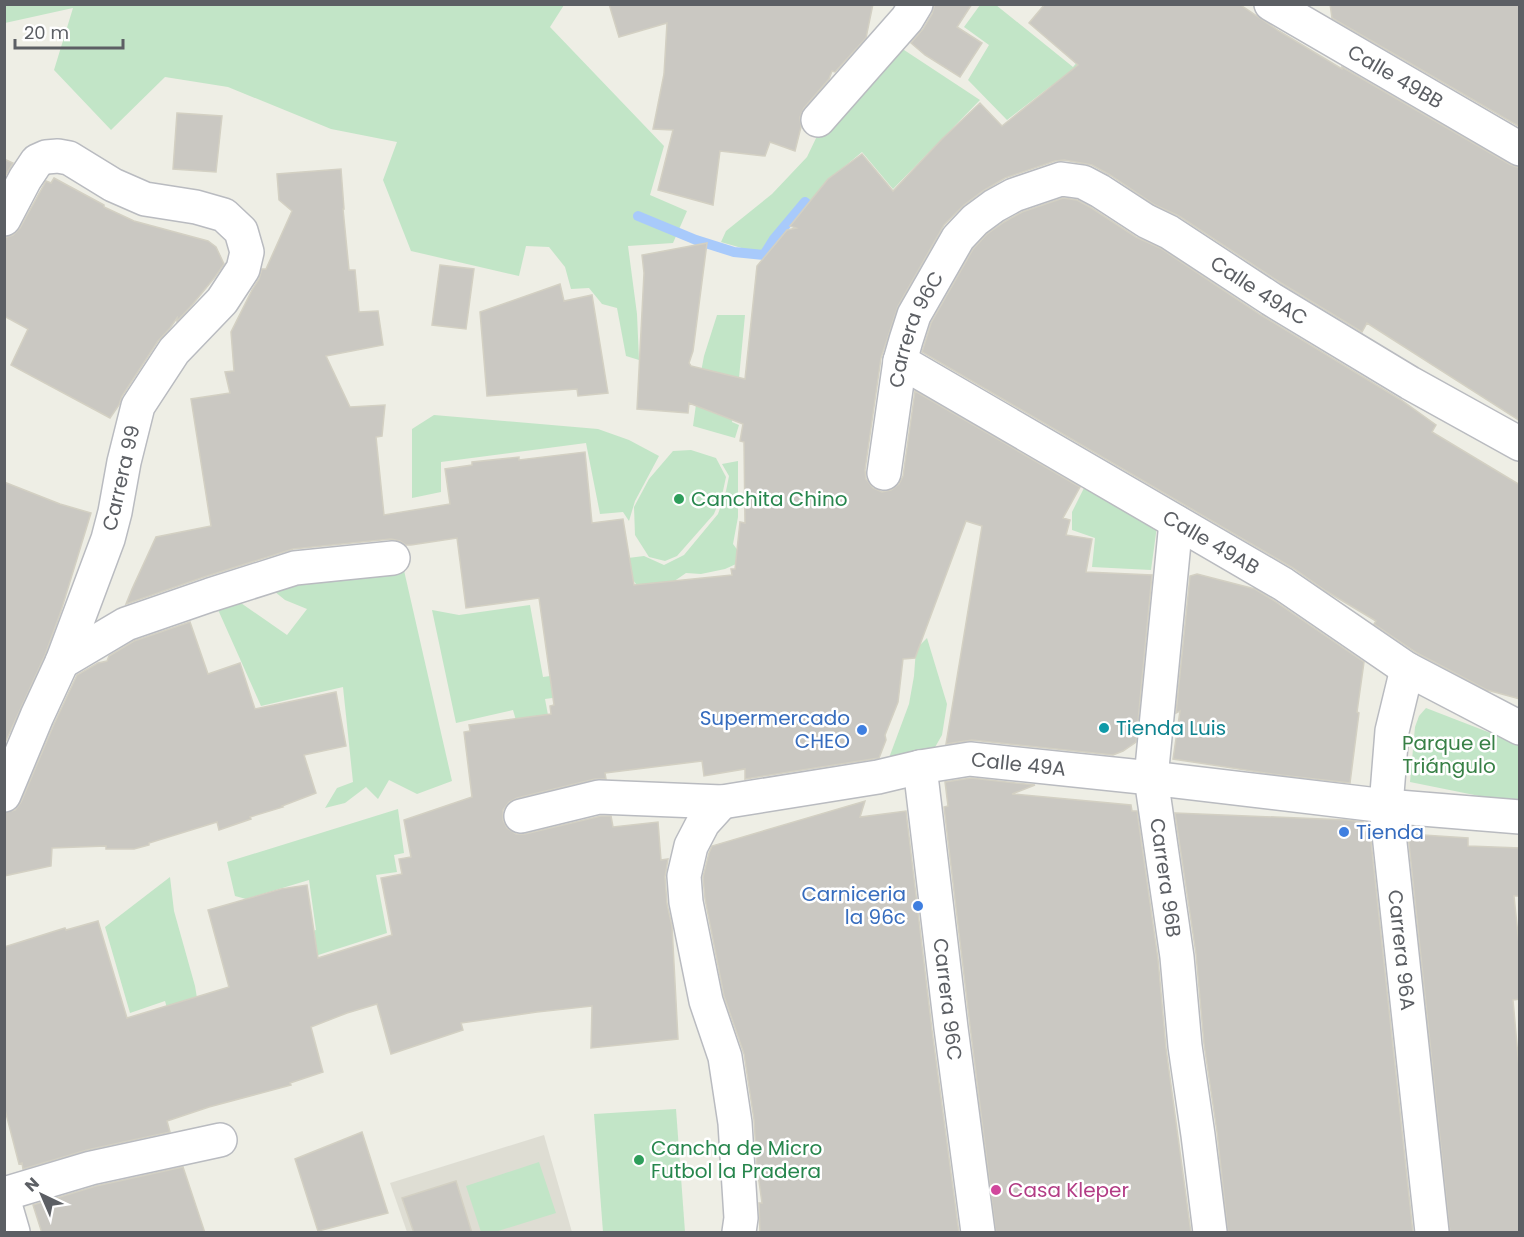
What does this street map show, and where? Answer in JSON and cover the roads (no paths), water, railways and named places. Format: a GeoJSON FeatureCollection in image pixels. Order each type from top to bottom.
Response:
{"type":"FeatureCollection","features":[{"type":"Feature","properties":{"kind":"street"},"geometry":{"type":"LineString","coordinates":[[818,120],[907,19],[916,4]]}},
{"type":"Feature","properties":{"kind":"street","name":"Calle 49BB"},"geometry":{"type":"LineString","coordinates":[[1271,4],[1317,19],[1520,149]]}},
{"type":"Feature","properties":{"kind":"street","name":"Carrera 99"},"geometry":{"type":"LineString","coordinates":[[4,219],[37,161],[46,157],[58,156],[69,158],[113,185],[144,199],[196,207],[224,215],[241,231],[246,252],[243,269],[222,301],[174,351],[138,406],[108,539],[63,662],[37,716],[4,795]]}},
{"type":"Feature","properties":{"kind":"street","name":"Calle 49AC"},"geometry":{"type":"LineString","coordinates":[[994,206],[1014,195],[1060,179],[1083,182],[1146,221],[1169,232],[1271,299],[1520,444]]}},
{"type":"Feature","properties":{"kind":"street","name":"Carrera 96C"},"geometry":{"type":"LineString","coordinates":[[884,473],[900,361],[914,315],[958,238],[975,220],[994,206]]}},
{"type":"Feature","properties":{"kind":"street","name":"Calle 49AB"},"geometry":{"type":"LineString","coordinates":[[900,361],[1283,584],[1407,669],[1520,728]]}},
{"type":"Feature","properties":{"kind":"street","name":"Carrera 96B"},"geometry":{"type":"LineString","coordinates":[[1176,522],[1151,777],[1177,957],[1185,1046],[1210,1233]]}},
{"type":"Feature","properties":{"kind":"street"},"geometry":{"type":"LineString","coordinates":[[63,662],[126,624],[295,568],[393,558]]}},
{"type":"Feature","properties":{"kind":"street","name":"Carrera 96A"},"geometry":{"type":"LineString","coordinates":[[1407,669],[1392,731],[1386,806],[1432,1233]]}},
{"type":"Feature","properties":{"kind":"street","name":"Calle 49A"},"geometry":{"type":"LineString","coordinates":[[521,816],[599,797],[722,802],[878,777],[970,759],[1151,777],[1386,806],[1520,817]]}},
{"type":"Feature","properties":{"kind":"street","name":"Carrera 96C"},"geometry":{"type":"LineString","coordinates":[[920,767],[978,1233]]}},
{"type":"Feature","properties":{"kind":"street"},"geometry":{"type":"LineString","coordinates":[[722,802],[703,823],[692,846],[684,876],[686,902],[706,1001],[725,1057],[735,1124],[741,1218],[739,1233]]}},
{"type":"Feature","properties":{"kind":"street"},"geometry":{"type":"LineString","coordinates":[[4,1194],[91,1168],[220,1140]]}},
{"type":"Feature","properties":{"kind":"street"},"geometry":{"type":"LineString","coordinates":[[4,1201],[13,1233]]}},
{"type":"Feature","properties":{"kind":"waterway"},"geometry":{"type":"LineString","coordinates":[[638,216],[696,240],[734,252],[764,255],[774,239],[805,202],[816,214]]}},
{"type":"Feature","properties":{"kind":"place","name":"Canchita Chino"},"geometry":{"type":"Point","coordinates":[679,499]}},
{"type":"Feature","properties":{"kind":"place","name":"Tienda Luis"},"geometry":{"type":"Point","coordinates":[1104,728]}},
{"type":"Feature","properties":{"kind":"place","name":"Supermercado CHEO"},"geometry":{"type":"Point","coordinates":[862,730]}},
{"type":"Feature","properties":{"kind":"place","name":"Tienda"},"geometry":{"type":"Point","coordinates":[1344,832]}},
{"type":"Feature","properties":{"kind":"place","name":"Carniceria la 96c"},"geometry":{"type":"Point","coordinates":[918,906]}},
{"type":"Feature","properties":{"kind":"place","name":"Cancha de Micro Futbol la Pradera"},"geometry":{"type":"Point","coordinates":[639,1160]}},
{"type":"Feature","properties":{"kind":"place","name":"Casa Kleper"},"geometry":{"type":"Point","coordinates":[996,1190]}},
{"type":"Feature","properties":{"kind":"park label","name":"Parque el Triángulo"},"geometry":{"type":"Point","coordinates":[1449,754]}}]}
